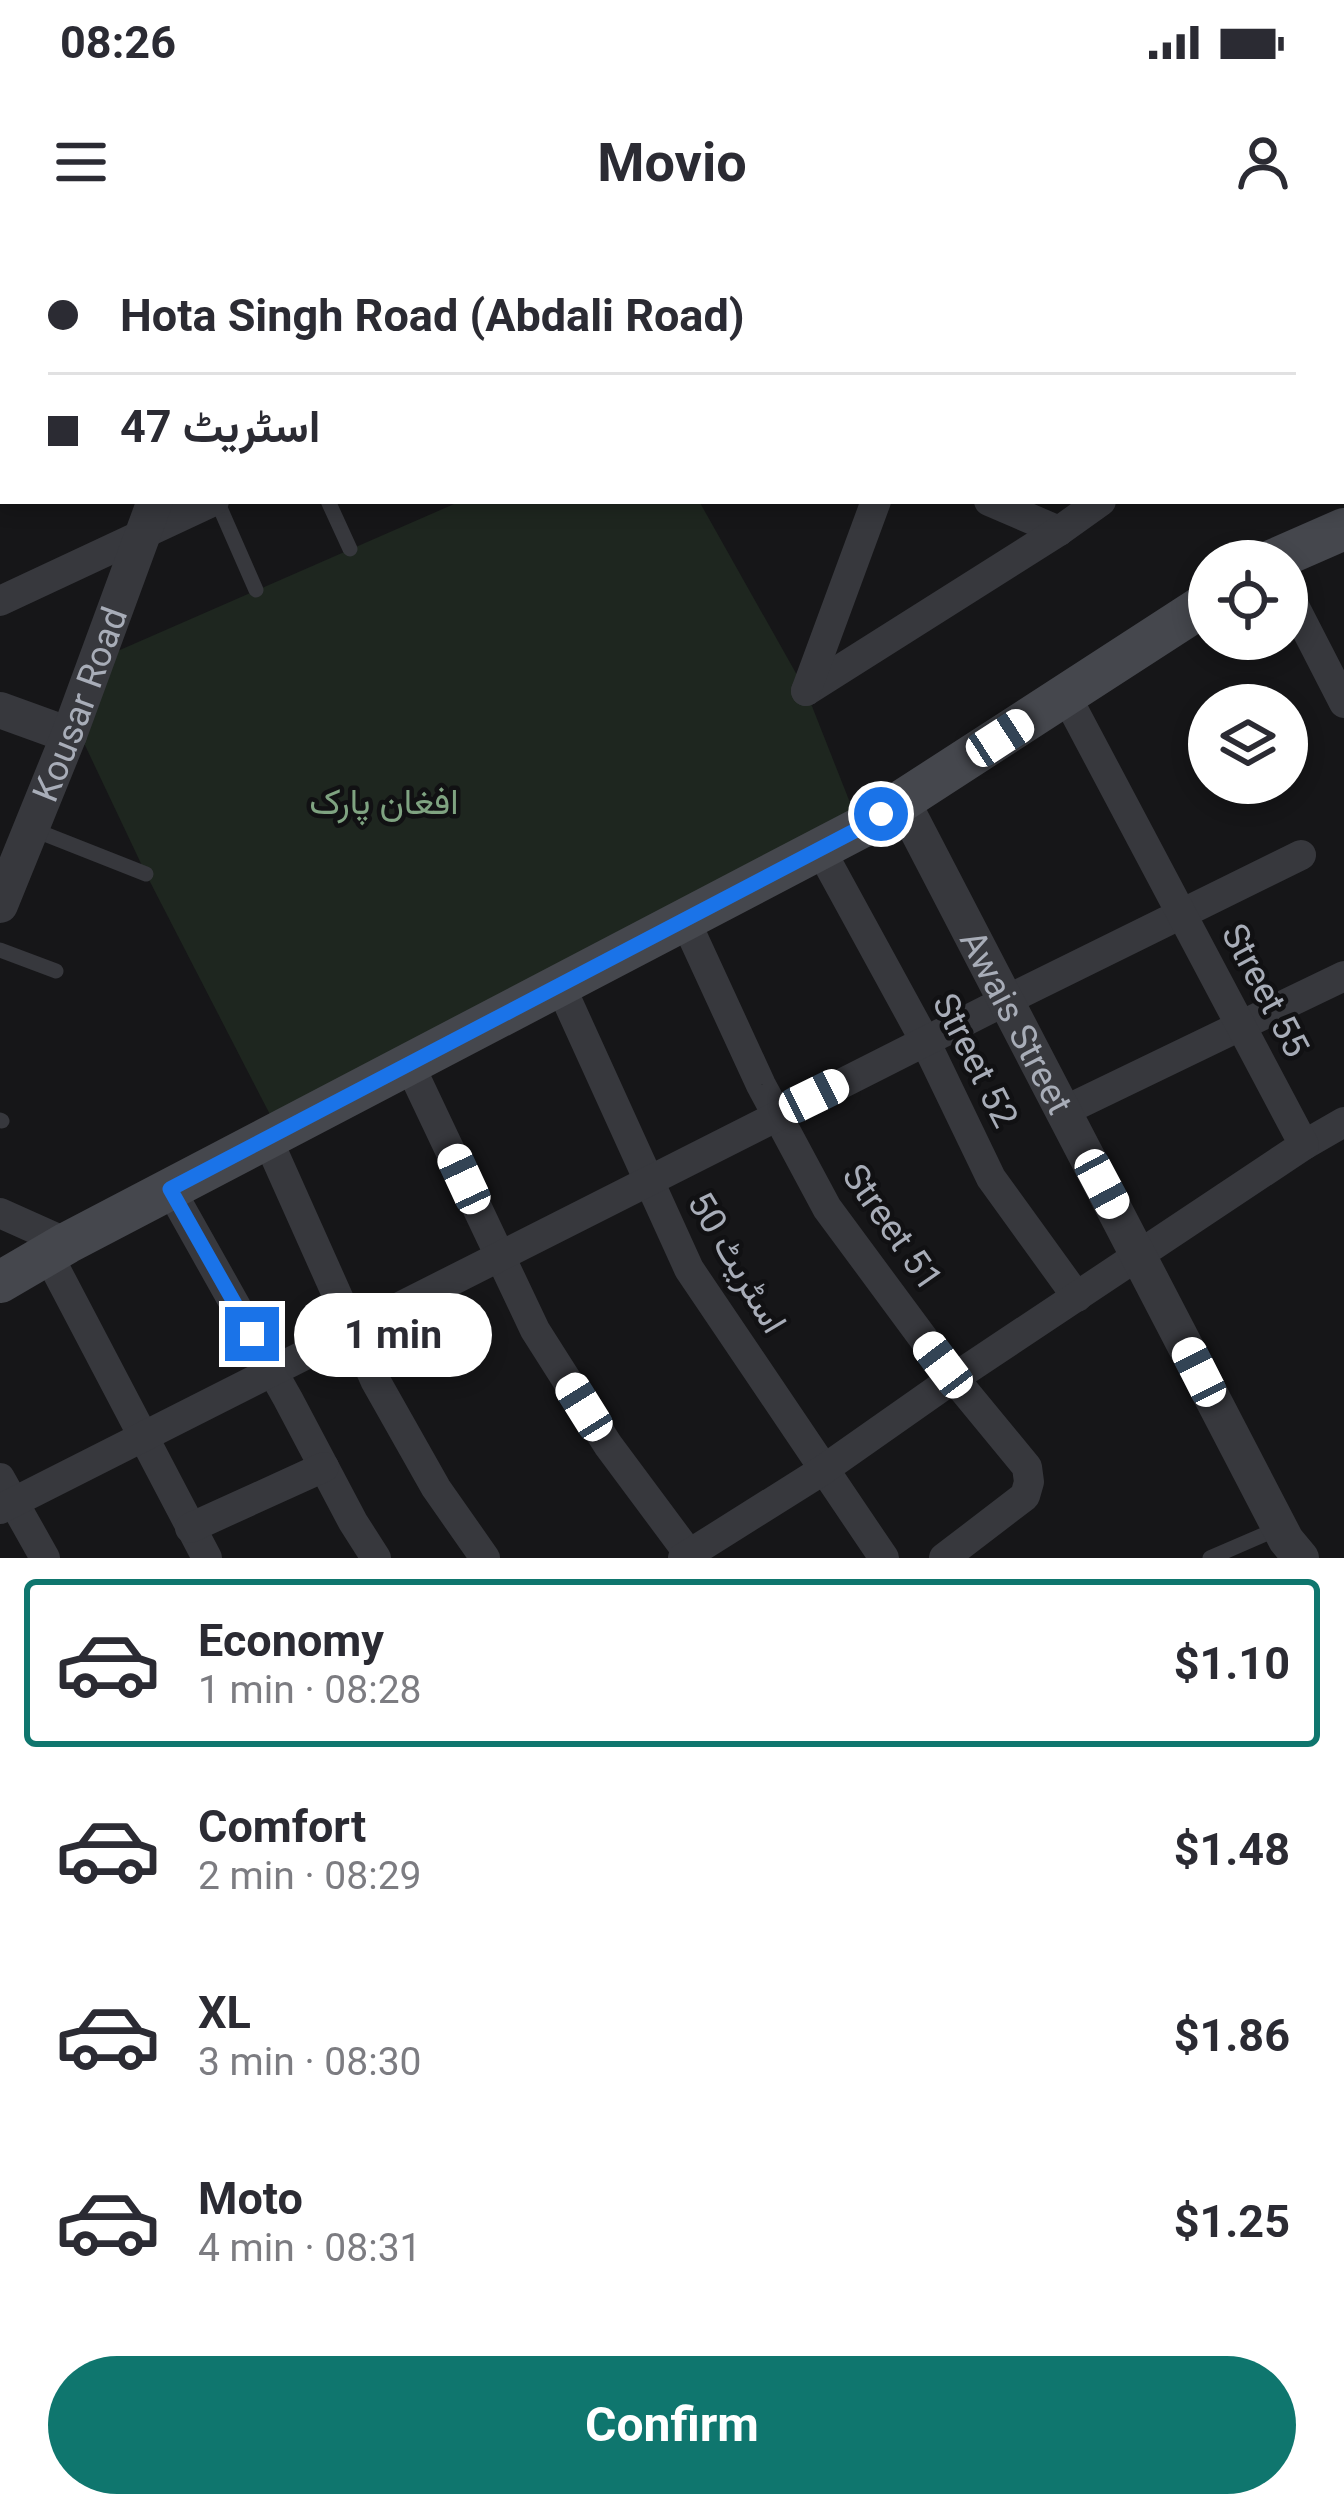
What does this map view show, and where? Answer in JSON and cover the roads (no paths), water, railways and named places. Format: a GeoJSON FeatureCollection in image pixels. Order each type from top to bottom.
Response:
{"type":"FeatureCollection","features":[{"type":"Feature","properties":{"kind":"main road"},"geometry":{"type":"LineString","coordinates":[[1308,545],[1344,529]]}},
{"type":"Feature","properties":{"kind":"main road"},"geometry":{"type":"LineString","coordinates":[[0,1282],[860,828],[1188,616]]}},
{"type":"Feature","properties":{"kind":"street"},"geometry":{"type":"LineString","coordinates":[[0,602],[150,516],[202,504]]}},
{"type":"Feature","properties":{"kind":"street"},"geometry":{"type":"LineString","coordinates":[[875,504],[806,691],[1097,504]]}},
{"type":"Feature","properties":{"kind":"street"},"geometry":{"type":"LineString","coordinates":[[996,504],[1059,531]]}},
{"type":"Feature","properties":{"kind":"street","name":"Kousar Road"},"geometry":{"type":"LineString","coordinates":[[0,904],[150,516]]}},
{"type":"Feature","properties":{"kind":"street"},"geometry":{"type":"LineString","coordinates":[[1308,633],[1344,703]]}},
{"type":"Feature","properties":{"kind":"street","name":"Street 55"},"geometry":{"type":"LineString","coordinates":[[1066,696],[1304,1145]]}},
{"type":"Feature","properties":{"kind":"street"},"geometry":{"type":"LineString","coordinates":[[0,710],[68,735]]}},
{"type":"Feature","properties":{"kind":"street","name":"Awais Street"},"geometry":{"type":"LineString","coordinates":[[902,800],[1290,1543]]}},
{"type":"Feature","properties":{"kind":"street","name":"Street 52"},"geometry":{"type":"LineString","coordinates":[[820,849],[925,1041],[991,1178],[1077,1297]]}},
{"type":"Feature","properties":{"kind":"street"},"geometry":{"type":"LineString","coordinates":[[44,1558],[4,1496],[143,1438],[1301,855]]}},
{"type":"Feature","properties":{"kind":"street","name":"Street 51"},"geometry":{"type":"LineString","coordinates":[[685,920],[827,1208],[1027,1467],[1025,1496],[944,1558]]}},
{"type":"Feature","properties":{"kind":"street"},"geometry":{"type":"LineString","coordinates":[[1064,1111],[1344,976]]}},
{"type":"Feature","properties":{"kind":"street","name":"اسٹریٹ 50"},"geometry":{"type":"LineString","coordinates":[[560,985],[689,1269],[884,1558]]}},
{"type":"Feature","properties":{"kind":"street"},"geometry":{"type":"LineString","coordinates":[[409,1064],[535,1330],[608,1445],[688,1557],[1344,1122]]}},
{"type":"Feature","properties":{"kind":"street"},"geometry":{"type":"LineString","coordinates":[[267,1138],[375,1380],[436,1488],[485,1558]]}},
{"type":"Feature","properties":{"kind":"street"},"geometry":{"type":"LineString","coordinates":[[170,1189],[376,1558]]}},
{"type":"Feature","properties":{"kind":"street"},"geometry":{"type":"LineString","coordinates":[[0,1213],[57,1248],[143,1438],[201,1550],[324,1467]]}},
{"type":"Feature","properties":{"kind":"lane"},"geometry":{"type":"LineString","coordinates":[[216,504],[256,590]]}},
{"type":"Feature","properties":{"kind":"lane"},"geometry":{"type":"LineString","coordinates":[[329,504],[350,549]]}},
{"type":"Feature","properties":{"kind":"lane"},"geometry":{"type":"LineString","coordinates":[[30,829],[146,874]]}},
{"type":"Feature","properties":{"kind":"lane"},"geometry":{"type":"LineString","coordinates":[[0,950],[56,971]]}},
{"type":"Feature","properties":{"kind":"lane"},"geometry":{"type":"LineString","coordinates":[[1210,1558],[1290,1543]]}},
{"type":"Feature","properties":{"kind":"park label","name":"افغان پارک"},"geometry":{"type":"Point","coordinates":[384,801]}}]}
